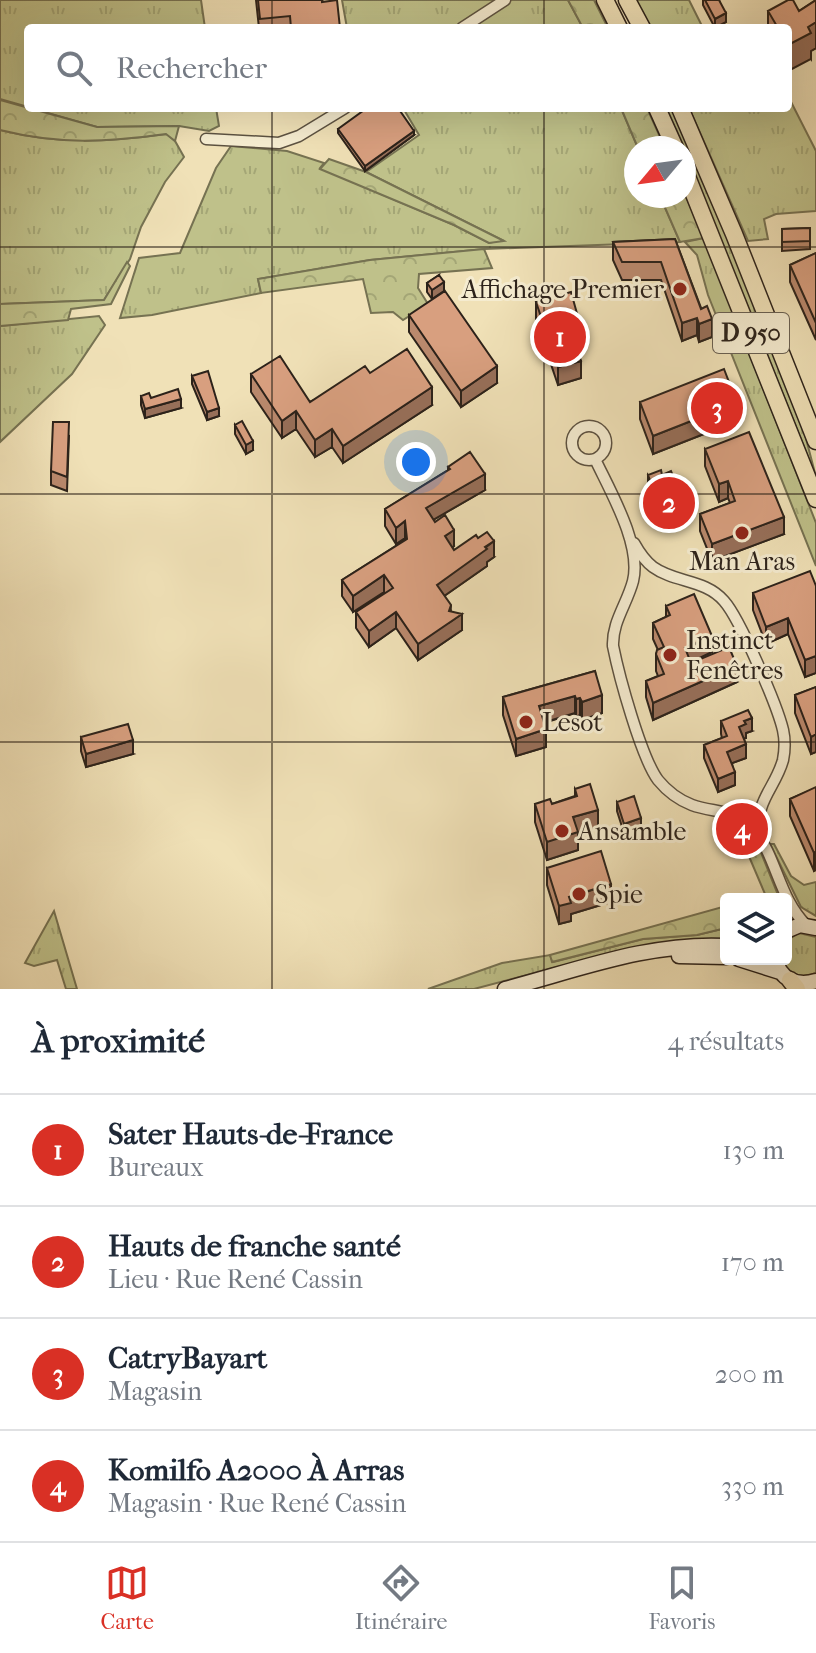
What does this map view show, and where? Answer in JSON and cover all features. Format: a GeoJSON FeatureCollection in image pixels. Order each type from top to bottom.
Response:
{"type":"FeatureCollection","features":[{"type":"Feature","properties":{"kind":"highway"},"geometry":{"type":"LineString","coordinates":[[605,0],[617,24]]}},
{"type":"Feature","properties":{"kind":"highway"},"geometry":{"type":"LineString","coordinates":[[627,0],[640,24]]}},
{"type":"Feature","properties":{"kind":"highway"},"geometry":{"type":"LineString","coordinates":[[659,112],[670,136]]}},
{"type":"Feature","properties":{"kind":"highway","name":"D 950"},"geometry":{"type":"LineString","coordinates":[[682,112],[814,435]]}},
{"type":"Feature","properties":{"kind":"highway","name":"D 950"},"geometry":{"type":"LineString","coordinates":[[696,199],[816,499]]}},
{"type":"Feature","properties":{"kind":"main road"},"geometry":{"type":"LineString","coordinates":[[792,930],[813,926]]}},
{"type":"Feature","properties":{"kind":"main road"},"geometry":{"type":"LineString","coordinates":[[512,987],[653,950],[720,946]]}},
{"type":"Feature","properties":{"kind":"main road"},"geometry":{"type":"LineString","coordinates":[[512,987],[668,958],[720,957]]}},
{"type":"Feature","properties":{"kind":"main road"},"geometry":{"type":"LineString","coordinates":[[757,965],[803,984],[816,981]]}},
{"type":"Feature","properties":{"kind":"street"},"geometry":{"type":"LineString","coordinates":[[468,24],[505,0]]}},
{"type":"Feature","properties":{"kind":"street"},"geometry":{"type":"LineString","coordinates":[[206,139],[279,143],[308,131],[339,112]]}},
{"type":"Feature","properties":{"kind":"street"},"geometry":{"type":"LineString","coordinates":[[595,459],[629,535],[644,559],[656,570]]}},
{"type":"Feature","properties":{"kind":"street"},"geometry":{"type":"LineString","coordinates":[[629,535],[634,564],[633,582],[615,627],[613,646],[647,760],[661,783],[677,797],[694,806],[736,815],[752,827],[762,841],[784,893]]}},
{"type":"Feature","properties":{"kind":"street"},"geometry":{"type":"LineString","coordinates":[[633,582],[644,571],[656,570],[709,588],[726,603],[738,621],[777,712],[784,737],[784,754],[780,770],[764,797],[751,810],[736,815]]}},
{"type":"Feature","properties":{"kind":"street"},"geometry":{"type":"LineString","coordinates":[[762,841],[759,819],[764,797]]}},
{"type":"Feature","properties":{"kind":"street"},"geometry":{"type":"LineString","coordinates":[[792,908],[813,926]]}},
{"type":"Feature","properties":{"kind":"green space"},"geometry":{"type":"Polygon","coordinates":[[[0,0],[201,0],[204,24],[24,24],[24,106],[0,99],[0,0]]]}},
{"type":"Feature","properties":{"kind":"green space"},"geometry":{"type":"Polygon","coordinates":[[[342,0],[498,0],[461,24],[346,24],[342,0]]]}},
{"type":"Feature","properties":{"kind":"green space"},"geometry":{"type":"Polygon","coordinates":[[[511,0],[568,0],[581,24],[472,24],[511,0]]]}},
{"type":"Feature","properties":{"kind":"green space"},"geometry":{"type":"Polygon","coordinates":[[[568,0],[594,0],[606,24],[581,24],[568,0]]]}},
{"type":"Feature","properties":{"kind":"green space"},"geometry":{"type":"Polygon","coordinates":[[[635,0],[689,0],[701,24],[647,24],[635,0]]]}},
{"type":"Feature","properties":{"kind":"green space"},"geometry":{"type":"Polygon","coordinates":[[[0,100],[24,107],[24,112],[43,112],[97,127],[179,126],[175,141],[166,134],[123,139],[63,140],[0,130],[0,100]]]}},
{"type":"Feature","properties":{"kind":"green space"},"geometry":{"type":"Polygon","coordinates":[[[792,104],[816,151],[816,211],[776,214],[764,219],[768,239],[748,241],[691,112],[792,112],[792,104]]]}},
{"type":"Feature","properties":{"kind":"green space"},"geometry":{"type":"Polygon","coordinates":[[[44,112],[217,112],[219,126],[209,131],[179,126],[97,127],[44,112]]]}},
{"type":"Feature","properties":{"kind":"green space"},"geometry":{"type":"Polygon","coordinates":[[[405,112],[623,112],[633,136],[624,136],[624,208],[665,208],[680,242],[484,249],[370,260],[258,279],[261,293],[152,315],[120,318],[139,258],[180,253],[216,168],[231,146],[287,151],[324,163],[320,168],[489,243],[502,240],[366,172],[419,135],[405,112]]]}},
{"type":"Feature","properties":{"kind":"green space"},"geometry":{"type":"Polygon","coordinates":[[[623,112],[649,112],[660,136],[633,136],[623,112]]]}},
{"type":"Feature","properties":{"kind":"green space"},"geometry":{"type":"Polygon","coordinates":[[[667,112],[675,112],[685,136],[678,136],[667,112]]]}},
{"type":"Feature","properties":{"kind":"green space"},"geometry":{"type":"Polygon","coordinates":[[[0,130],[83,141],[167,134],[175,141],[184,157],[165,182],[141,227],[130,259],[104,300],[0,304],[0,130]]]}},
{"type":"Feature","properties":{"kind":"green space"},"geometry":{"type":"Polygon","coordinates":[[[329,159],[366,172],[504,241],[489,243],[454,225],[320,169],[329,159]]]}},
{"type":"Feature","properties":{"kind":"green space"},"geometry":{"type":"Polygon","coordinates":[[[696,160],[803,427],[816,477],[696,178],[696,160]]]}},
{"type":"Feature","properties":{"kind":"green space"},"geometry":{"type":"Polygon","coordinates":[[[665,208],[691,208],[704,238],[680,242],[665,208]]]}},
{"type":"Feature","properties":{"kind":"green space"},"geometry":{"type":"Polygon","coordinates":[[[704,238],[816,523],[816,566],[708,295],[697,255],[685,242],[704,238]]]}},
{"type":"Feature","properties":{"kind":"green space"},"geometry":{"type":"Polygon","coordinates":[[[484,249],[492,268],[419,274],[418,288],[428,304],[403,320],[393,312],[371,313],[363,279],[261,293],[258,279],[370,260],[484,249]]]}},
{"type":"Feature","properties":{"kind":"green space"},"geometry":{"type":"Polygon","coordinates":[[[127,262],[130,266],[111,304],[71,309],[68,320],[0,326],[0,304],[104,300],[127,262]]]}},
{"type":"Feature","properties":{"kind":"green space"},"geometry":{"type":"Polygon","coordinates":[[[99,316],[105,325],[72,374],[0,442],[0,326],[99,316]]]}},
{"type":"Feature","properties":{"kind":"green space"},"geometry":{"type":"Polygon","coordinates":[[[770,844],[774,844],[791,876],[804,885],[816,882],[816,916],[801,907],[770,844]]]}},
{"type":"Feature","properties":{"kind":"green space"},"geometry":{"type":"Polygon","coordinates":[[[758,845],[777,893],[765,893],[745,847],[758,845]]]}},
{"type":"Feature","properties":{"kind":"green space"},"geometry":{"type":"Polygon","coordinates":[[[720,908],[720,929],[697,935],[643,939],[552,962],[550,955],[720,908]]]}},
{"type":"Feature","properties":{"kind":"green space"},"geometry":{"type":"Polygon","coordinates":[[[54,911],[77,989],[66,989],[57,960],[34,966],[25,963],[54,911]]]}},
{"type":"Feature","properties":{"kind":"green space"},"geometry":{"type":"Polygon","coordinates":[[[720,929],[720,942],[584,960],[474,989],[428,989],[502,963],[550,955],[553,962],[643,939],[697,935],[720,929]]]}},
{"type":"Feature","properties":{"kind":"green space"},"geometry":{"type":"Polygon","coordinates":[[[799,933],[816,937],[816,973],[805,976],[795,974],[788,968],[786,965],[792,965],[792,937],[799,933]]]}},
{"type":"Feature","properties":{"kind":"building"},"geometry":{"type":"Polygon","coordinates":[[[258,0],[337,0],[340,24],[291,24],[290,16],[260,19],[258,0]]]}},
{"type":"Feature","properties":{"kind":"building"},"geometry":{"type":"Polygon","coordinates":[[[705,0],[719,0],[726,13],[715,19],[705,0]]]}},
{"type":"Feature","properties":{"kind":"building"},"geometry":{"type":"Polygon","coordinates":[[[793,0],[799,11],[816,0],[816,22],[808,27],[811,33],[792,43],[792,24],[776,24],[768,11],[793,0]]]}},
{"type":"Feature","properties":{"kind":"building"},"geometry":{"type":"Polygon","coordinates":[[[361,112],[401,112],[414,131],[365,166],[338,129],[361,112]]]}},
{"type":"Feature","properties":{"kind":"building"},"geometry":{"type":"Polygon","coordinates":[[[810,228],[810,241],[782,242],[782,229],[810,228]]]}},
{"type":"Feature","properties":{"kind":"building"},"geometry":{"type":"Polygon","coordinates":[[[675,239],[701,309],[707,306],[712,319],[699,324],[697,318],[682,323],[661,262],[622,262],[613,242],[675,239]]]}},
{"type":"Feature","properties":{"kind":"building"},"geometry":{"type":"Polygon","coordinates":[[[816,253],[816,323],[790,265],[816,253]]]}},
{"type":"Feature","properties":{"kind":"building"},"geometry":{"type":"Polygon","coordinates":[[[439,275],[444,282],[432,290],[427,283],[439,275]]]}},
{"type":"Feature","properties":{"kind":"building"},"geometry":{"type":"Polygon","coordinates":[[[445,291],[497,366],[461,391],[409,315],[445,291]]]}},
{"type":"Feature","properties":{"kind":"building"},"geometry":{"type":"Polygon","coordinates":[[[571,292],[583,335],[574,338],[581,361],[558,367],[536,302],[571,292]]]}},
{"type":"Feature","properties":{"kind":"building"},"geometry":{"type":"Polygon","coordinates":[[[407,349],[432,387],[343,446],[332,429],[315,440],[296,411],[282,421],[251,374],[280,356],[310,402],[365,366],[370,373],[407,349]]]}},
{"type":"Feature","properties":{"kind":"building"},"geometry":{"type":"Polygon","coordinates":[[[724,369],[737,403],[653,436],[640,402],[724,369]]]}},
{"type":"Feature","properties":{"kind":"building"},"geometry":{"type":"Polygon","coordinates":[[[208,371],[219,408],[207,412],[192,376],[208,371]]]}},
{"type":"Feature","properties":{"kind":"building"},"geometry":{"type":"Polygon","coordinates":[[[178,389],[181,399],[145,409],[141,396],[149,393],[151,398],[178,389]]]}},
{"type":"Feature","properties":{"kind":"building"},"geometry":{"type":"Polygon","coordinates":[[[242,421],[253,441],[246,445],[235,425],[242,421]]]}},
{"type":"Feature","properties":{"kind":"building"},"geometry":{"type":"Polygon","coordinates":[[[53,422],[69,422],[67,477],[51,471],[53,422]]]}},
{"type":"Feature","properties":{"kind":"building"},"geometry":{"type":"Polygon","coordinates":[[[749,432],[784,517],[712,544],[700,514],[735,501],[728,481],[719,484],[705,449],[749,432]]]}},
{"type":"Feature","properties":{"kind":"building"},"geometry":{"type":"Polygon","coordinates":[[[470,452],[485,474],[426,508],[435,522],[445,515],[454,530],[445,536],[454,550],[476,535],[478,538],[487,532],[494,541],[437,585],[451,605],[449,611],[462,614],[418,644],[396,612],[369,631],[356,612],[393,588],[384,575],[353,596],[342,580],[407,539],[405,521],[396,528],[385,509],[450,469],[448,467],[470,452]]]}},
{"type":"Feature","properties":{"kind":"building"},"geometry":{"type":"Polygon","coordinates":[[[661,470],[662,475],[671,471],[684,503],[668,509],[660,488],[654,491],[648,475],[661,470]]]}},
{"type":"Feature","properties":{"kind":"building"},"geometry":{"type":"Polygon","coordinates":[[[810,571],[816,586],[816,656],[805,660],[788,618],[766,627],[753,593],[810,571]]]}},
{"type":"Feature","properties":{"kind":"building"},"geometry":{"type":"Polygon","coordinates":[[[694,594],[712,636],[685,648],[691,663],[729,647],[737,666],[653,703],[646,681],[664,674],[656,654],[664,647],[653,623],[670,615],[666,606],[694,594]]]}},
{"type":"Feature","properties":{"kind":"building"},"geometry":{"type":"Polygon","coordinates":[[[595,671],[602,695],[582,702],[575,696],[539,706],[546,729],[516,739],[503,697],[595,671]]]}},
{"type":"Feature","properties":{"kind":"building"},"geometry":{"type":"Polygon","coordinates":[[[816,687],[816,734],[811,737],[795,695],[816,687]]]}},
{"type":"Feature","properties":{"kind":"building"},"geometry":{"type":"Polygon","coordinates":[[[748,710],[752,718],[739,727],[746,744],[727,752],[735,772],[718,779],[704,745],[727,736],[721,721],[748,710]]]}},
{"type":"Feature","properties":{"kind":"building"},"geometry":{"type":"Polygon","coordinates":[[[128,724],[133,740],[86,754],[81,737],[128,724]]]}},
{"type":"Feature","properties":{"kind":"building"},"geometry":{"type":"Polygon","coordinates":[[[590,784],[598,810],[573,817],[578,832],[547,842],[535,804],[550,799],[552,804],[577,796],[575,789],[590,784]]]}},
{"type":"Feature","properties":{"kind":"building"},"geometry":{"type":"Polygon","coordinates":[[[816,787],[816,852],[814,853],[790,799],[816,787]]]}},
{"type":"Feature","properties":{"kind":"building"},"geometry":{"type":"Polygon","coordinates":[[[634,796],[641,818],[624,824],[617,802],[634,796]]]}},
{"type":"Feature","properties":{"kind":"building"},"geometry":{"type":"Polygon","coordinates":[[[601,851],[611,884],[569,897],[571,903],[559,906],[547,868],[601,851]]]}},
{"type":"Feature","properties":{"kind":"place","name":"Affichage Premier"},"geometry":{"type":"Point","coordinates":[680,289]}},
{"type":"Feature","properties":{"kind":"place","name":"Sater Hauts-de-France"},"geometry":{"type":"Point","coordinates":[560,337]}},
{"type":"Feature","properties":{"kind":"place","name":"CatryBayart"},"geometry":{"type":"Point","coordinates":[717,408]}},
{"type":"Feature","properties":{"kind":"place","name":"Hauts de franche santé"},"geometry":{"type":"Point","coordinates":[669,503]}},
{"type":"Feature","properties":{"kind":"place","name":"Man Aras"},"geometry":{"type":"Point","coordinates":[742,533]}},
{"type":"Feature","properties":{"kind":"place","name":"Instinct Fenêtres"},"geometry":{"type":"Point","coordinates":[670,655]}},
{"type":"Feature","properties":{"kind":"place","name":"Lesot"},"geometry":{"type":"Point","coordinates":[526,722]}},
{"type":"Feature","properties":{"kind":"place","name":"Komilfo A2000 À Arras"},"geometry":{"type":"Point","coordinates":[742,829]}},
{"type":"Feature","properties":{"kind":"place","name":"Ansamble"},"geometry":{"type":"Point","coordinates":[562,831]}},
{"type":"Feature","properties":{"kind":"place","name":"Spie"},"geometry":{"type":"Point","coordinates":[579,894]}}]}
